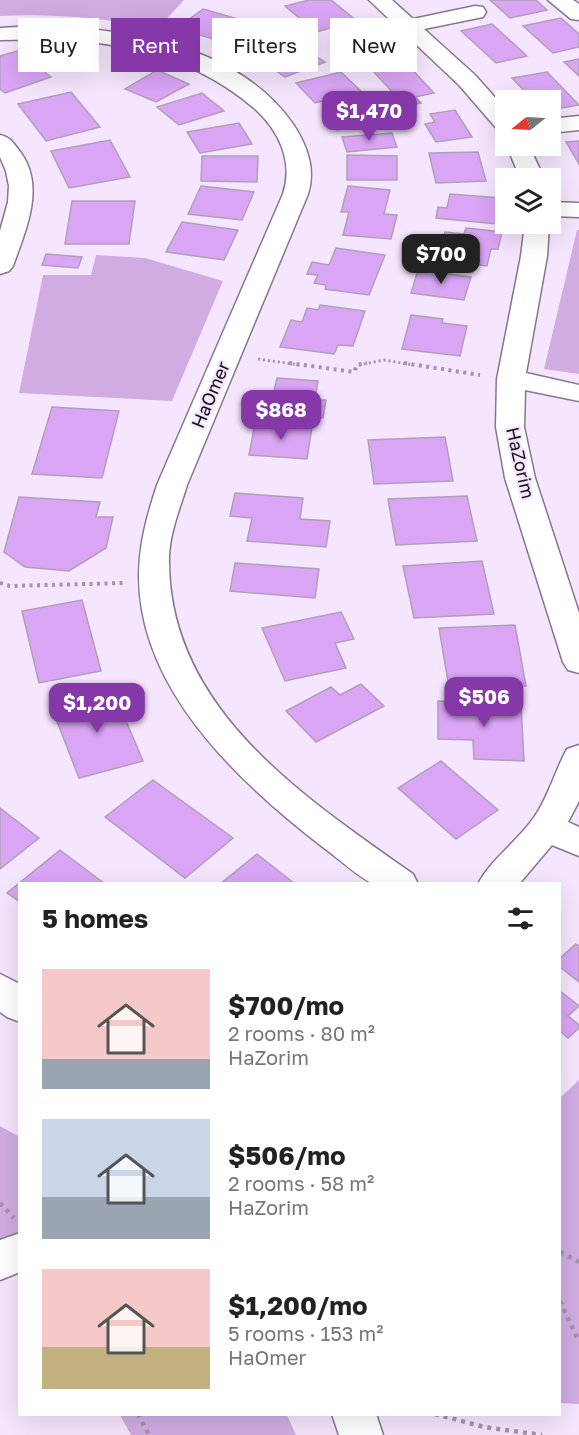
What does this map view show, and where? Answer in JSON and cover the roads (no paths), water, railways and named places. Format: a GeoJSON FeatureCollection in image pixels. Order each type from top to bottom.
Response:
{"type":"FeatureCollection","features":[{"type":"Feature","properties":{"kind":"street"},"geometry":{"type":"LineString","coordinates":[[380,0],[399,18]]}},
{"type":"Feature","properties":{"kind":"street"},"geometry":{"type":"LineString","coordinates":[[559,0],[579,15]]}},
{"type":"Feature","properties":{"kind":"street"},"geometry":{"type":"LineString","coordinates":[[417,24],[475,12]]}},
{"type":"Feature","properties":{"kind":"street","name":"HaOmer"},"geometry":{"type":"LineString","coordinates":[[0,34],[32,32],[87,34],[137,43],[183,56],[222,74],[247,91],[280,121],[295,149],[299,178],[290,208],[172,485],[161,519],[154,554],[154,582],[161,624],[174,661],[194,698],[221,735],[257,773],[302,812],[397,882]]}},
{"type":"Feature","properties":{"kind":"street"},"geometry":{"type":"LineString","coordinates":[[417,34],[467,80],[495,112]]}},
{"type":"Feature","properties":{"kind":"street"},"geometry":{"type":"LineString","coordinates":[[561,125],[579,123]]}},
{"type":"Feature","properties":{"kind":"street"},"geometry":{"type":"LineString","coordinates":[[0,142],[17,164],[22,193],[0,266]]}},
{"type":"Feature","properties":{"kind":"street"},"geometry":{"type":"LineString","coordinates":[[561,209],[579,210]]}},
{"type":"Feature","properties":{"kind":"street","name":"HaZorim"},"geometry":{"type":"LineString","coordinates":[[536,234],[511,379],[509,415],[517,465],[579,662]]}},
{"type":"Feature","properties":{"kind":"street"},"geometry":{"type":"LineString","coordinates":[[511,379],[579,393]]}},
{"type":"Feature","properties":{"kind":"street"},"geometry":{"type":"LineString","coordinates":[[498,882],[531,848],[547,827],[571,783],[579,758]]}},
{"type":"Feature","properties":{"kind":"street"},"geometry":{"type":"LineString","coordinates":[[547,827],[579,842]]}},
{"type":"Feature","properties":{"kind":"street"},"geometry":{"type":"LineString","coordinates":[[0,990],[18,1004]]}},
{"type":"Feature","properties":{"kind":"street"},"geometry":{"type":"LineString","coordinates":[[0,1260],[18,1253]]}},
{"type":"Feature","properties":{"kind":"street"},"geometry":{"type":"LineString","coordinates":[[355,1416],[361,1435]]}}]}
